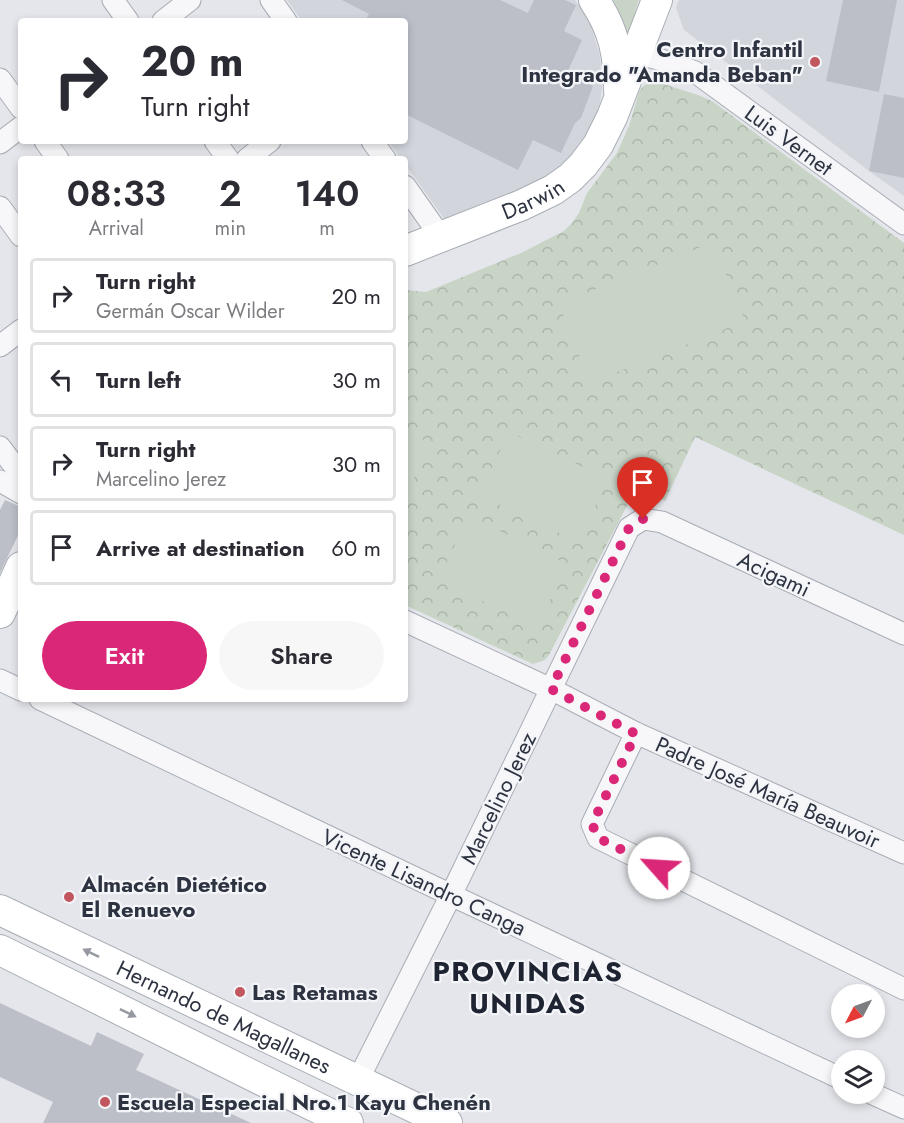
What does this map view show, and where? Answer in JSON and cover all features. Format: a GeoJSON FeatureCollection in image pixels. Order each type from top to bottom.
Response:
{"type":"FeatureCollection","features":[{"type":"Feature","properties":{"kind":"main road","name":"Darwin"},"geometry":{"type":"LineString","coordinates":[[594,0],[614,38],[619,64],[620,99]]}},
{"type":"Feature","properties":{"kind":"main road","name":"Darwin"},"geometry":{"type":"LineString","coordinates":[[408,250],[522,205],[553,190],[583,165],[598,145],[620,99],[657,0]]}},
{"type":"Feature","properties":{"kind":"main road"},"geometry":{"type":"LineString","coordinates":[[0,614],[18,574]]}},
{"type":"Feature","properties":{"kind":"main road","name":"Hernando de Magallanes"},"geometry":{"type":"LineString","coordinates":[[0,910],[447,1123]]}},
{"type":"Feature","properties":{"kind":"main road","name":"Hernando de Magallanes"},"geometry":{"type":"LineString","coordinates":[[0,950],[348,1123]]}},
{"type":"Feature","properties":{"kind":"street"},"geometry":{"type":"LineString","coordinates":[[112,0],[126,18]]}},
{"type":"Feature","properties":{"kind":"street"},"geometry":{"type":"LineString","coordinates":[[167,18],[190,0]]}},
{"type":"Feature","properties":{"kind":"street"},"geometry":{"type":"LineString","coordinates":[[271,0],[284,18]]}},
{"type":"Feature","properties":{"kind":"street","name":"Luis Vernet"},"geometry":{"type":"LineString","coordinates":[[637,54],[667,60],[695,72],[904,224]]}},
{"type":"Feature","properties":{"kind":"street"},"geometry":{"type":"LineString","coordinates":[[0,79],[18,104]]}},
{"type":"Feature","properties":{"kind":"street"},"geometry":{"type":"LineString","coordinates":[[0,143],[18,129]]}},
{"type":"Feature","properties":{"kind":"street"},"geometry":{"type":"LineString","coordinates":[[251,156],[266,144]]}},
{"type":"Feature","properties":{"kind":"street"},"geometry":{"type":"LineString","coordinates":[[408,190],[441,237]]}},
{"type":"Feature","properties":{"kind":"street"},"geometry":{"type":"LineString","coordinates":[[0,207],[18,232]]}},
{"type":"Feature","properties":{"kind":"street"},"geometry":{"type":"LineString","coordinates":[[0,346],[18,332]]}},
{"type":"Feature","properties":{"kind":"street"},"geometry":{"type":"LineString","coordinates":[[0,447],[18,470]]}},
{"type":"Feature","properties":{"kind":"street"},"geometry":{"type":"LineString","coordinates":[[0,481],[18,492]]}},
{"type":"Feature","properties":{"kind":"street","name":"Acigami"},"geometry":{"type":"LineString","coordinates":[[643,519],[662,522],[904,633]]}},
{"type":"Feature","properties":{"kind":"street","name":"Marcelino Jerez"},"geometry":{"type":"LineString","coordinates":[[358,1080],[451,895],[629,528],[643,519]]}},
{"type":"Feature","properties":{"kind":"street","name":"Padre José María Beauvoir"},"geometry":{"type":"LineString","coordinates":[[408,622],[551,689],[636,734],[904,853]]}},
{"type":"Feature","properties":{"kind":"street"},"geometry":{"type":"LineString","coordinates":[[0,680],[18,689]]}},
{"type":"Feature","properties":{"kind":"street","name":"Vicente Lisandro Canga"},"geometry":{"type":"LineString","coordinates":[[46,702],[831,1073]]}},
{"type":"Feature","properties":{"kind":"street"},"geometry":{"type":"LineString","coordinates":[[636,734],[592,824],[598,838],[904,989]]}},
{"type":"Feature","properties":{"kind":"street"},"geometry":{"type":"LineString","coordinates":[[885,1099],[904,1108]]}},
{"type":"Feature","properties":{"kind":"shaded area"},"geometry":{"type":"Polygon","coordinates":[[[287,0],[575,0],[590,23],[600,56],[602,87],[595,120],[588,137],[554,176],[448,224],[408,168],[408,156],[399,156],[390,144],[408,144],[408,18],[300,18],[287,0]]]}},
{"type":"Feature","properties":{"kind":"shaded area","name":"Centro Infantil Integrado \"Amanda Beban\""},"geometry":{"type":"Polygon","coordinates":[[[679,0],[904,0],[904,196],[684,30],[676,8],[679,0]]]}},
{"type":"Feature","properties":{"kind":"green space"},"geometry":{"type":"Polygon","coordinates":[[[613,0],[639,0],[628,47],[623,23],[613,0]]]}},
{"type":"Feature","properties":{"kind":"green space"},"geometry":{"type":"Polygon","coordinates":[[[657,82],[712,101],[904,243],[904,535],[695,437],[665,501],[643,493],[631,498],[549,655],[545,660],[533,664],[408,606],[408,290],[426,292],[521,253],[564,231],[579,213],[587,193],[617,153],[629,126],[639,92],[649,83],[657,82]]]}},
{"type":"Feature","properties":{"kind":"green space"},"geometry":{"type":"Polygon","coordinates":[[[713,242],[745,321],[590,383],[559,304],[713,242]]]}},
{"type":"Feature","properties":{"kind":"green space"},"geometry":{"type":"Polygon","coordinates":[[[408,432],[430,443],[408,491],[408,432]]]}},
{"type":"Feature","properties":{"kind":"green space"},"geometry":{"type":"Polygon","coordinates":[[[509,432],[608,479],[578,542],[479,495],[509,432]]]}},
{"type":"Feature","properties":{"kind":"green space"},"geometry":{"type":"Polygon","coordinates":[[[469,516],[567,564],[537,627],[438,580],[469,516]]]}},
{"type":"Feature","properties":{"kind":"building"},"geometry":{"type":"Polygon","coordinates":[[[342,0],[500,0],[528,13],[534,0],[565,0],[576,5],[564,31],[582,40],[567,73],[593,86],[581,118],[575,123],[561,153],[533,140],[518,170],[408,115],[408,18],[367,18],[369,14],[342,0]]]}},
{"type":"Feature","properties":{"kind":"building"},"geometry":{"type":"Polygon","coordinates":[[[843,0],[897,0],[879,92],[826,81],[843,0]]]}},
{"type":"Feature","properties":{"kind":"building"},"geometry":{"type":"Polygon","coordinates":[[[884,94],[904,98],[904,178],[869,171],[884,94]]]}},
{"type":"Feature","properties":{"kind":"building"},"geometry":{"type":"Polygon","coordinates":[[[5,500],[18,506],[18,535],[0,573],[0,510],[5,500]]]}},
{"type":"Feature","properties":{"kind":"building"},"geometry":{"type":"Polygon","coordinates":[[[0,1003],[91,1046],[97,1032],[144,1054],[136,1070],[251,1123],[43,1123],[53,1102],[0,1077],[0,1003]]]}},
{"type":"Feature","properties":{"kind":"place","name":"Centro Infantil Integrado \"Amanda Beban\""},"geometry":{"type":"Point","coordinates":[815,62]}},
{"type":"Feature","properties":{"kind":"place","name":"Almacén Dietético El Renuevo"},"geometry":{"type":"Point","coordinates":[69,897]}},
{"type":"Feature","properties":{"kind":"place","name":"Las Retamas"},"geometry":{"type":"Point","coordinates":[240,992]}},
{"type":"Feature","properties":{"kind":"place","name":"Escuela Especial Nro.1 Kayu Chenén"},"geometry":{"type":"Point","coordinates":[105,1102]}},
{"type":"Feature","properties":{"kind":"district","name":"PROVINCIAS UNIDAS"},"geometry":{"type":"Point","coordinates":[528,987]}},
{"type":"Feature","properties":{"kind":"route"},"geometry":{"type":"LineString","coordinates":[[643,519],[629,528],[551,689],[636,734],[592,824],[598,838],[659,868]]}}]}
